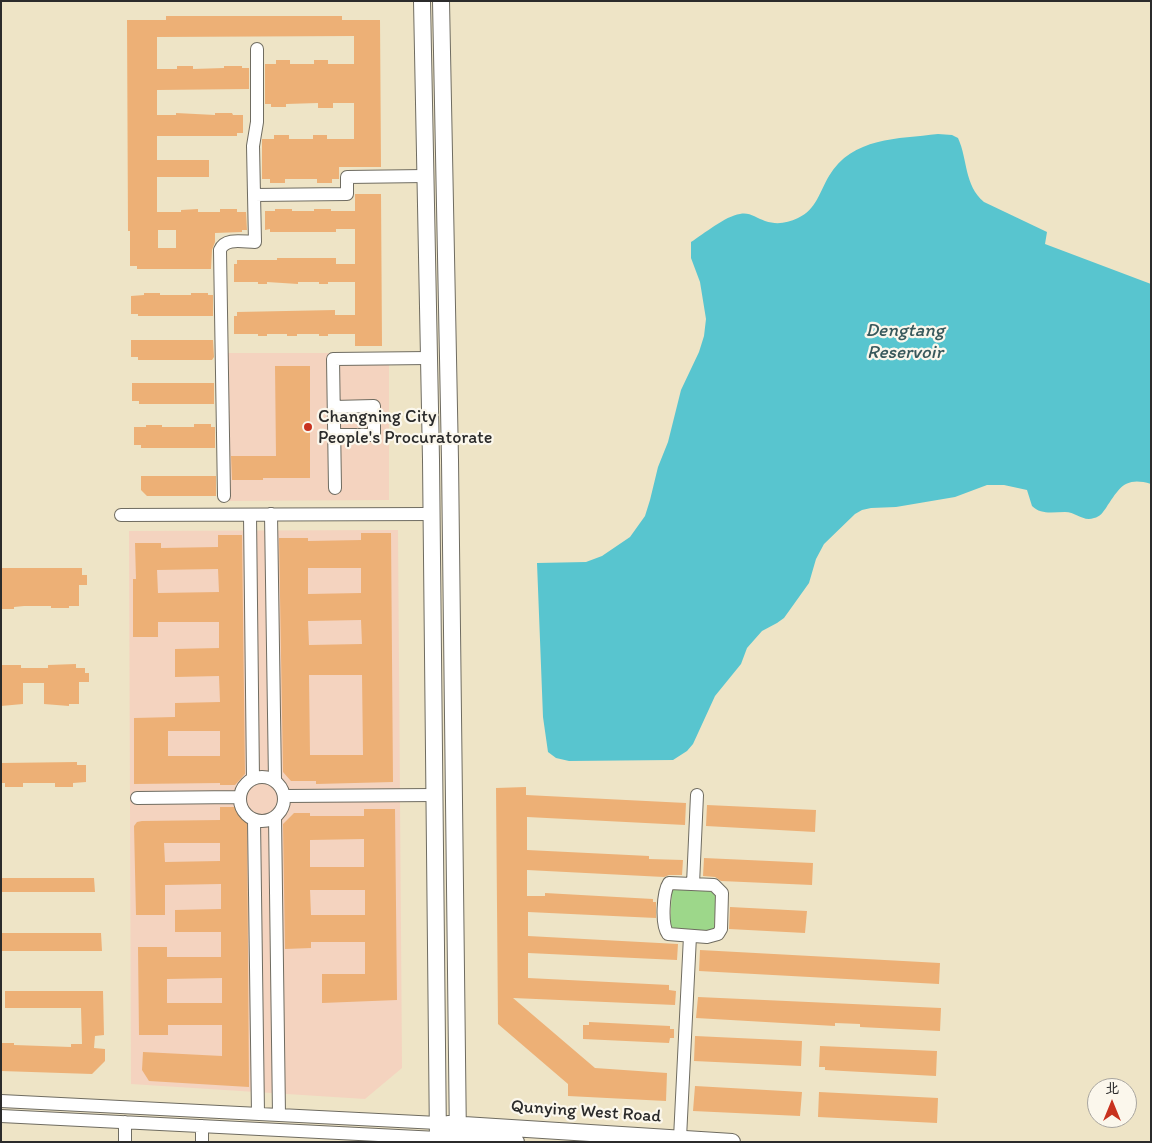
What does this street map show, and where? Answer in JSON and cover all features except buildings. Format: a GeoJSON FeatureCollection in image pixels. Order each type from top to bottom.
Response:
{"type":"FeatureCollection","features":[{"type":"Feature","properties":{"kind":"main road"},"geometry":{"type":"LineString","coordinates":[[422,1],[432,514],[438,1134],[458,1135],[450,460],[442,1]]}},
{"type":"Feature","properties":{"kind":"main road","name":"Qunying West Road"},"geometry":{"type":"LineString","coordinates":[[458,1135],[680,1138],[732,1142]]}},
{"type":"Feature","properties":{"kind":"main road","name":"Qunying West Road"},"geometry":{"type":"LineString","coordinates":[[458,1135],[516,1142]]}},
{"type":"Feature","properties":{"kind":"street"},"geometry":{"type":"LineString","coordinates":[[224,496],[220,250],[225,243],[255,242],[254,146],[257,122],[257,49]]}},
{"type":"Feature","properties":{"kind":"street"},"geometry":{"type":"LineString","coordinates":[[254,195],[347,194],[347,177],[426,176]]}},
{"type":"Feature","properties":{"kind":"street"},"geometry":{"type":"LineString","coordinates":[[335,488],[333,358],[429,358]]}},
{"type":"Feature","properties":{"kind":"street"},"geometry":{"type":"LineString","coordinates":[[334,406],[374,406],[374,435],[334,435]]}},
{"type":"Feature","properties":{"kind":"street"},"geometry":{"type":"LineString","coordinates":[[271,514],[274,782]]}},
{"type":"Feature","properties":{"kind":"street"},"geometry":{"type":"LineString","coordinates":[[121,515],[432,514]]}},
{"type":"Feature","properties":{"kind":"street"},"geometry":{"type":"LineString","coordinates":[[250,515],[254,779]]}},
{"type":"Feature","properties":{"kind":"street"},"geometry":{"type":"LineString","coordinates":[[264,778],[274,782],[279,785],[284,796],[282,808],[275,817],[261,822],[254,820],[245,813],[240,803],[244,786],[254,779],[264,778]]}},
{"type":"Feature","properties":{"kind":"street"},"geometry":{"type":"LineString","coordinates":[[284,796],[434,795]]}},
{"type":"Feature","properties":{"kind":"street"},"geometry":{"type":"LineString","coordinates":[[692,884],[697,796]]}},
{"type":"Feature","properties":{"kind":"street"},"geometry":{"type":"LineString","coordinates":[[137,798],[240,797]]}},
{"type":"Feature","properties":{"kind":"street"},"geometry":{"type":"LineString","coordinates":[[275,817],[279,1115]]}},
{"type":"Feature","properties":{"kind":"street"},"geometry":{"type":"LineString","coordinates":[[254,820],[258,1114]]}},
{"type":"Feature","properties":{"kind":"street"},"geometry":{"type":"LineString","coordinates":[[669,883],[692,884],[714,885],[722,893],[721,929],[713,937],[668,934],[664,924],[665,888],[669,883]]}},
{"type":"Feature","properties":{"kind":"street"},"geometry":{"type":"LineString","coordinates":[[680,1138],[690,936]]}},
{"type":"Feature","properties":{"kind":"street"},"geometry":{"type":"LineString","coordinates":[[1,1101],[279,1115],[438,1134]]}},
{"type":"Feature","properties":{"kind":"street"},"geometry":{"type":"LineString","coordinates":[[1,1116],[202,1126],[276,1136],[438,1134]]}},
{"type":"Feature","properties":{"kind":"street"},"geometry":{"type":"LineString","coordinates":[[125,1122],[125,1142]]}},
{"type":"Feature","properties":{"kind":"street"},"geometry":{"type":"LineString","coordinates":[[202,1126],[202,1142]]}},
{"type":"Feature","properties":{"kind":"shaded area","name":"Changning City People's Procuratorate"},"geometry":{"type":"Polygon","coordinates":[[[227,353],[389,353],[389,500],[228,501],[227,353]]]}},
{"type":"Feature","properties":{"kind":"shaded area"},"geometry":{"type":"Polygon","coordinates":[[[398,530],[402,1068],[365,1099],[131,1084],[129,531],[398,530]]]}},
{"type":"Feature","properties":{"kind":"green space"},"geometry":{"type":"Polygon","coordinates":[[[672,889],[711,891],[716,895],[714,930],[672,928],[670,923],[672,889]]]}},
{"type":"Feature","properties":{"kind":"water","name":"Dengtang Reservoir"},"geometry":{"type":"Polygon","coordinates":[[[938,134],[952,135],[958,138],[973,188],[984,202],[1047,232],[1045,244],[1151,284],[1151,484],[1142,482],[1128,483],[1119,490],[1101,514],[1090,519],[1069,512],[1039,511],[1032,506],[1027,490],[1004,485],[987,485],[955,497],[896,507],[862,510],[855,514],[824,544],[816,559],[809,583],[784,618],[762,631],[747,648],[741,664],[715,696],[693,744],[687,751],[673,760],[569,761],[556,758],[548,752],[543,717],[537,563],[586,562],[602,556],[630,537],[645,516],[658,467],[668,442],[681,390],[699,352],[704,336],[706,319],[700,282],[691,258],[691,242],[734,215],[750,215],[774,223],[798,218],[809,210],[817,200],[829,176],[839,163],[850,154],[877,142],[938,134]]]}},
{"type":"Feature","properties":{"kind":"place","name":"Changning City People's Procuratorate"},"geometry":{"type":"Point","coordinates":[308,427]}}]}
